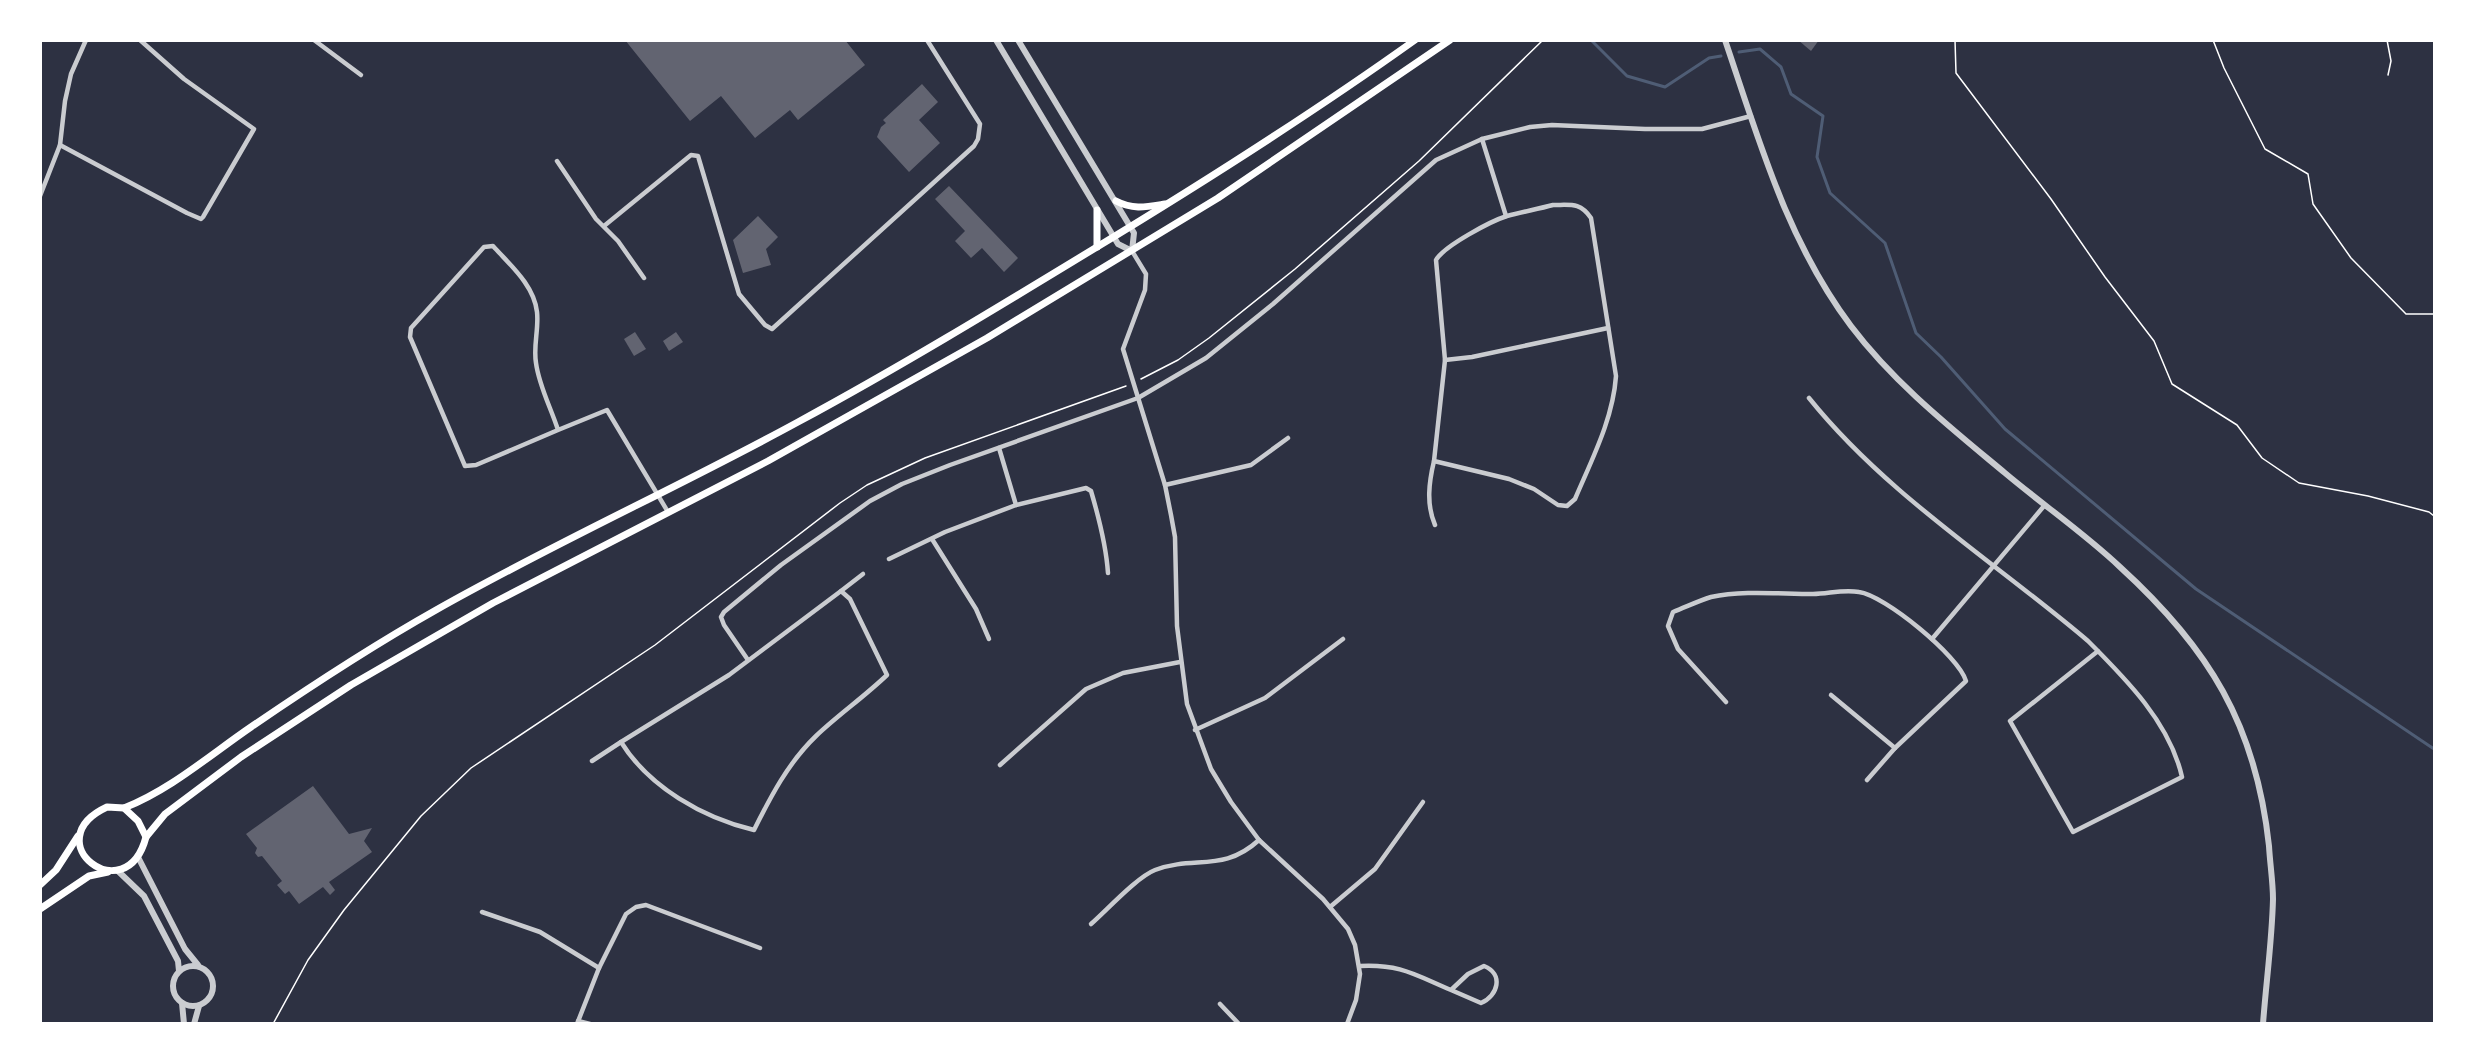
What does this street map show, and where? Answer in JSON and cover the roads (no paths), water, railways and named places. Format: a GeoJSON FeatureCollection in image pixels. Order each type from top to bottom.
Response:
{"type":"FeatureCollection","features":[{"type":"Feature","properties":{"kind":"main road"},"geometry":{"type":"LineString","coordinates":[[40,885],[56,870],[89,817],[97,812],[107,807],[124,808],[148,798],[380,642],[437,609],[719,465],[902,364],[1170,203],[1317,108],[1415,40]]}},
{"type":"Feature","properties":{"kind":"main road"},"geometry":{"type":"LineString","coordinates":[[40,909],[89,876],[118,871],[128,866],[138,857],[146,837],[165,813],[241,758],[351,685],[493,603],[882,398],[1132,251],[1227,192],[1450,40]]}},
{"type":"Feature","properties":{"kind":"main road"},"geometry":{"type":"LineString","coordinates":[[1116,201],[1128,207],[1141,208],[1170,203]]}},
{"type":"Feature","properties":{"kind":"main road"},"geometry":{"type":"LineString","coordinates":[[1097,210],[1097,247]]}},
{"type":"Feature","properties":{"kind":"main road"},"geometry":{"type":"LineString","coordinates":[[124,808],[138,821],[146,837]]}},
{"type":"Feature","properties":{"kind":"main road"},"geometry":{"type":"LineString","coordinates":[[78,836],[87,859],[108,872]]}},
{"type":"Feature","properties":{"kind":"street"},"geometry":{"type":"LineString","coordinates":[[40,196],[60,145],[71,74],[87,40]]}},
{"type":"Feature","properties":{"kind":"street"},"geometry":{"type":"LineString","coordinates":[[60,145],[187,213],[201,219],[203,217],[254,129],[184,79],[140,40]]}},
{"type":"Feature","properties":{"kind":"street"},"geometry":{"type":"LineString","coordinates":[[314,40],[361,75]]}},
{"type":"Feature","properties":{"kind":"street"},"geometry":{"type":"LineString","coordinates":[[604,226],[691,155],[698,156],[739,294],[765,325],[772,329],[974,146],[978,139],[980,124],[927,40]]}},
{"type":"Feature","properties":{"kind":"street"},"geometry":{"type":"LineString","coordinates":[[996,40],[1114,238],[1118,244],[1132,251],[1146,274],[1145,290],[1123,349],[1165,485],[1175,537],[1177,626],[1187,704],[1211,770],[1231,802],[1259,840],[1330,906],[1348,929],[1360,966],[1358,993],[1347,1023]]}},
{"type":"Feature","properties":{"kind":"street"},"geometry":{"type":"LineString","coordinates":[[1018,40],[1134,233],[1132,251]]}},
{"type":"Feature","properties":{"kind":"street"},"geometry":{"type":"LineString","coordinates":[[1725,40],[1787,217],[1807,258],[1852,327],[1893,374],[1934,414],[2118,565],[2182,630],[2209,667],[2243,732],[2264,805],[2272,889],[2263,1023]]}},
{"type":"Feature","properties":{"kind":"street"},"geometry":{"type":"LineString","coordinates":[[748,660],[721,617],[724,612],[781,565],[870,501],[912,480],[1138,398],[1206,358],[1346,240],[1436,160],[1482,139],[1530,128],[1552,125],[1702,129],[1751,116]]}},
{"type":"Feature","properties":{"kind":"street"},"geometry":{"type":"LineString","coordinates":[[1482,139],[1506,216]]}},
{"type":"Feature","properties":{"kind":"street"},"geometry":{"type":"LineString","coordinates":[[557,161],[596,219],[618,241],[644,278]]}},
{"type":"Feature","properties":{"kind":"street"},"geometry":{"type":"LineString","coordinates":[[1434,460],[1509,479],[1534,489],[1557,505],[1567,506],[1575,499],[1608,419],[1615,392],[1616,376],[1593,227],[1591,218],[1584,208],[1553,205],[1506,216],[1449,247],[1439,254],[1436,260],[1445,360],[1429,494],[1430,511],[1435,525]]}},
{"type":"Feature","properties":{"kind":"street"},"geometry":{"type":"LineString","coordinates":[[558,430],[537,370],[535,359],[537,312],[531,292],[519,274],[493,246],[484,246],[411,328],[410,337],[465,465],[476,465],[607,410],[668,512]]}},
{"type":"Feature","properties":{"kind":"street"},"geometry":{"type":"LineString","coordinates":[[1445,360],[1472,357],[1608,328]]}},
{"type":"Feature","properties":{"kind":"street"},"geometry":{"type":"LineString","coordinates":[[1809,398],[1837,431],[1889,483],[1996,566],[2098,651],[2151,711],[2175,754],[2182,777],[2073,832],[2010,721],[2098,651]]}},
{"type":"Feature","properties":{"kind":"street"},"geometry":{"type":"LineString","coordinates":[[1165,485],[1251,465],[1288,438]]}},
{"type":"Feature","properties":{"kind":"street"},"geometry":{"type":"LineString","coordinates":[[999,448],[1016,505]]}},
{"type":"Feature","properties":{"kind":"street"},"geometry":{"type":"LineString","coordinates":[[889,559],[932,538],[1016,505],[1086,488],[1091,491],[1106,547],[1108,573]]}},
{"type":"Feature","properties":{"kind":"street"},"geometry":{"type":"LineString","coordinates":[[1932,639],[1996,566],[2044,506]]}},
{"type":"Feature","properties":{"kind":"street"},"geometry":{"type":"LineString","coordinates":[[932,538],[976,609],[989,639]]}},
{"type":"Feature","properties":{"kind":"street"},"geometry":{"type":"LineString","coordinates":[[592,761],[710,688],[863,574]]}},
{"type":"Feature","properties":{"kind":"street"},"geometry":{"type":"LineString","coordinates":[[621,742],[642,771],[679,798],[740,826],[754,830],[785,772],[799,755],[815,737],[886,675],[850,599],[841,591]]}},
{"type":"Feature","properties":{"kind":"street"},"geometry":{"type":"LineString","coordinates":[[1726,702],[1678,649],[1668,626],[1673,612],[1698,601],[1724,595],[1859,592],[1873,596],[1932,639],[1960,668],[1966,681],[1894,748],[1867,780]]}},
{"type":"Feature","properties":{"kind":"street"},"geometry":{"type":"LineString","coordinates":[[1195,730],[1265,698],[1343,639]]}},
{"type":"Feature","properties":{"kind":"street"},"geometry":{"type":"LineString","coordinates":[[1000,765],[1092,686],[1123,673],[1180,662]]}},
{"type":"Feature","properties":{"kind":"street"},"geometry":{"type":"LineString","coordinates":[[1831,695],[1894,748]]}},
{"type":"Feature","properties":{"kind":"street"},"geometry":{"type":"LineString","coordinates":[[1330,906],[1375,869],[1423,802]]}},
{"type":"Feature","properties":{"kind":"street"},"geometry":{"type":"LineString","coordinates":[[1091,924],[1148,873],[1168,866],[1231,859],[1247,851],[1259,840]]}},
{"type":"Feature","properties":{"kind":"street"},"geometry":{"type":"LineString","coordinates":[[138,857],[185,949],[198,965],[209,973],[214,982],[213,994],[199,1006],[194,1023]]}},
{"type":"Feature","properties":{"kind":"street"},"geometry":{"type":"LineString","coordinates":[[118,871],[144,896],[178,962],[179,971]]}},
{"type":"Feature","properties":{"kind":"street"},"geometry":{"type":"LineString","coordinates":[[590,1023],[578,1022],[599,968],[627,914],[636,907],[646,905],[760,948]]}},
{"type":"Feature","properties":{"kind":"street"},"geometry":{"type":"LineString","coordinates":[[483,912],[540,932],[599,968]]}},
{"type":"Feature","properties":{"kind":"street"},"geometry":{"type":"LineString","coordinates":[[198,965],[188,966],[179,971],[173,979],[172,986],[176,997],[182,1003],[199,1006]]}},
{"type":"Feature","properties":{"kind":"street"},"geometry":{"type":"LineString","coordinates":[[1360,966],[1382,965],[1416,973],[1451,990],[1481,1003],[1492,996],[1497,988],[1497,979],[1494,972],[1484,966],[1468,974],[1451,990]]}},
{"type":"Feature","properties":{"kind":"street"},"geometry":{"type":"LineString","coordinates":[[182,1003],[184,1023]]}},
{"type":"Feature","properties":{"kind":"street"},"geometry":{"type":"LineString","coordinates":[[1220,1004],[1239,1023]]}},
{"type":"Feature","properties":{"kind":"waterway"},"geometry":{"type":"LineString","coordinates":[[1591,40],[1627,76],[1665,87],[1709,58],[1721,56]]}},
{"type":"Feature","properties":{"kind":"waterway"},"geometry":{"type":"LineString","coordinates":[[1739,52],[1760,49],[1781,67],[1791,94],[1823,116],[1817,157],[1830,193],[1885,243],[1916,333],[1941,357],[2005,429],[2196,589],[2434,749]]}}]}
